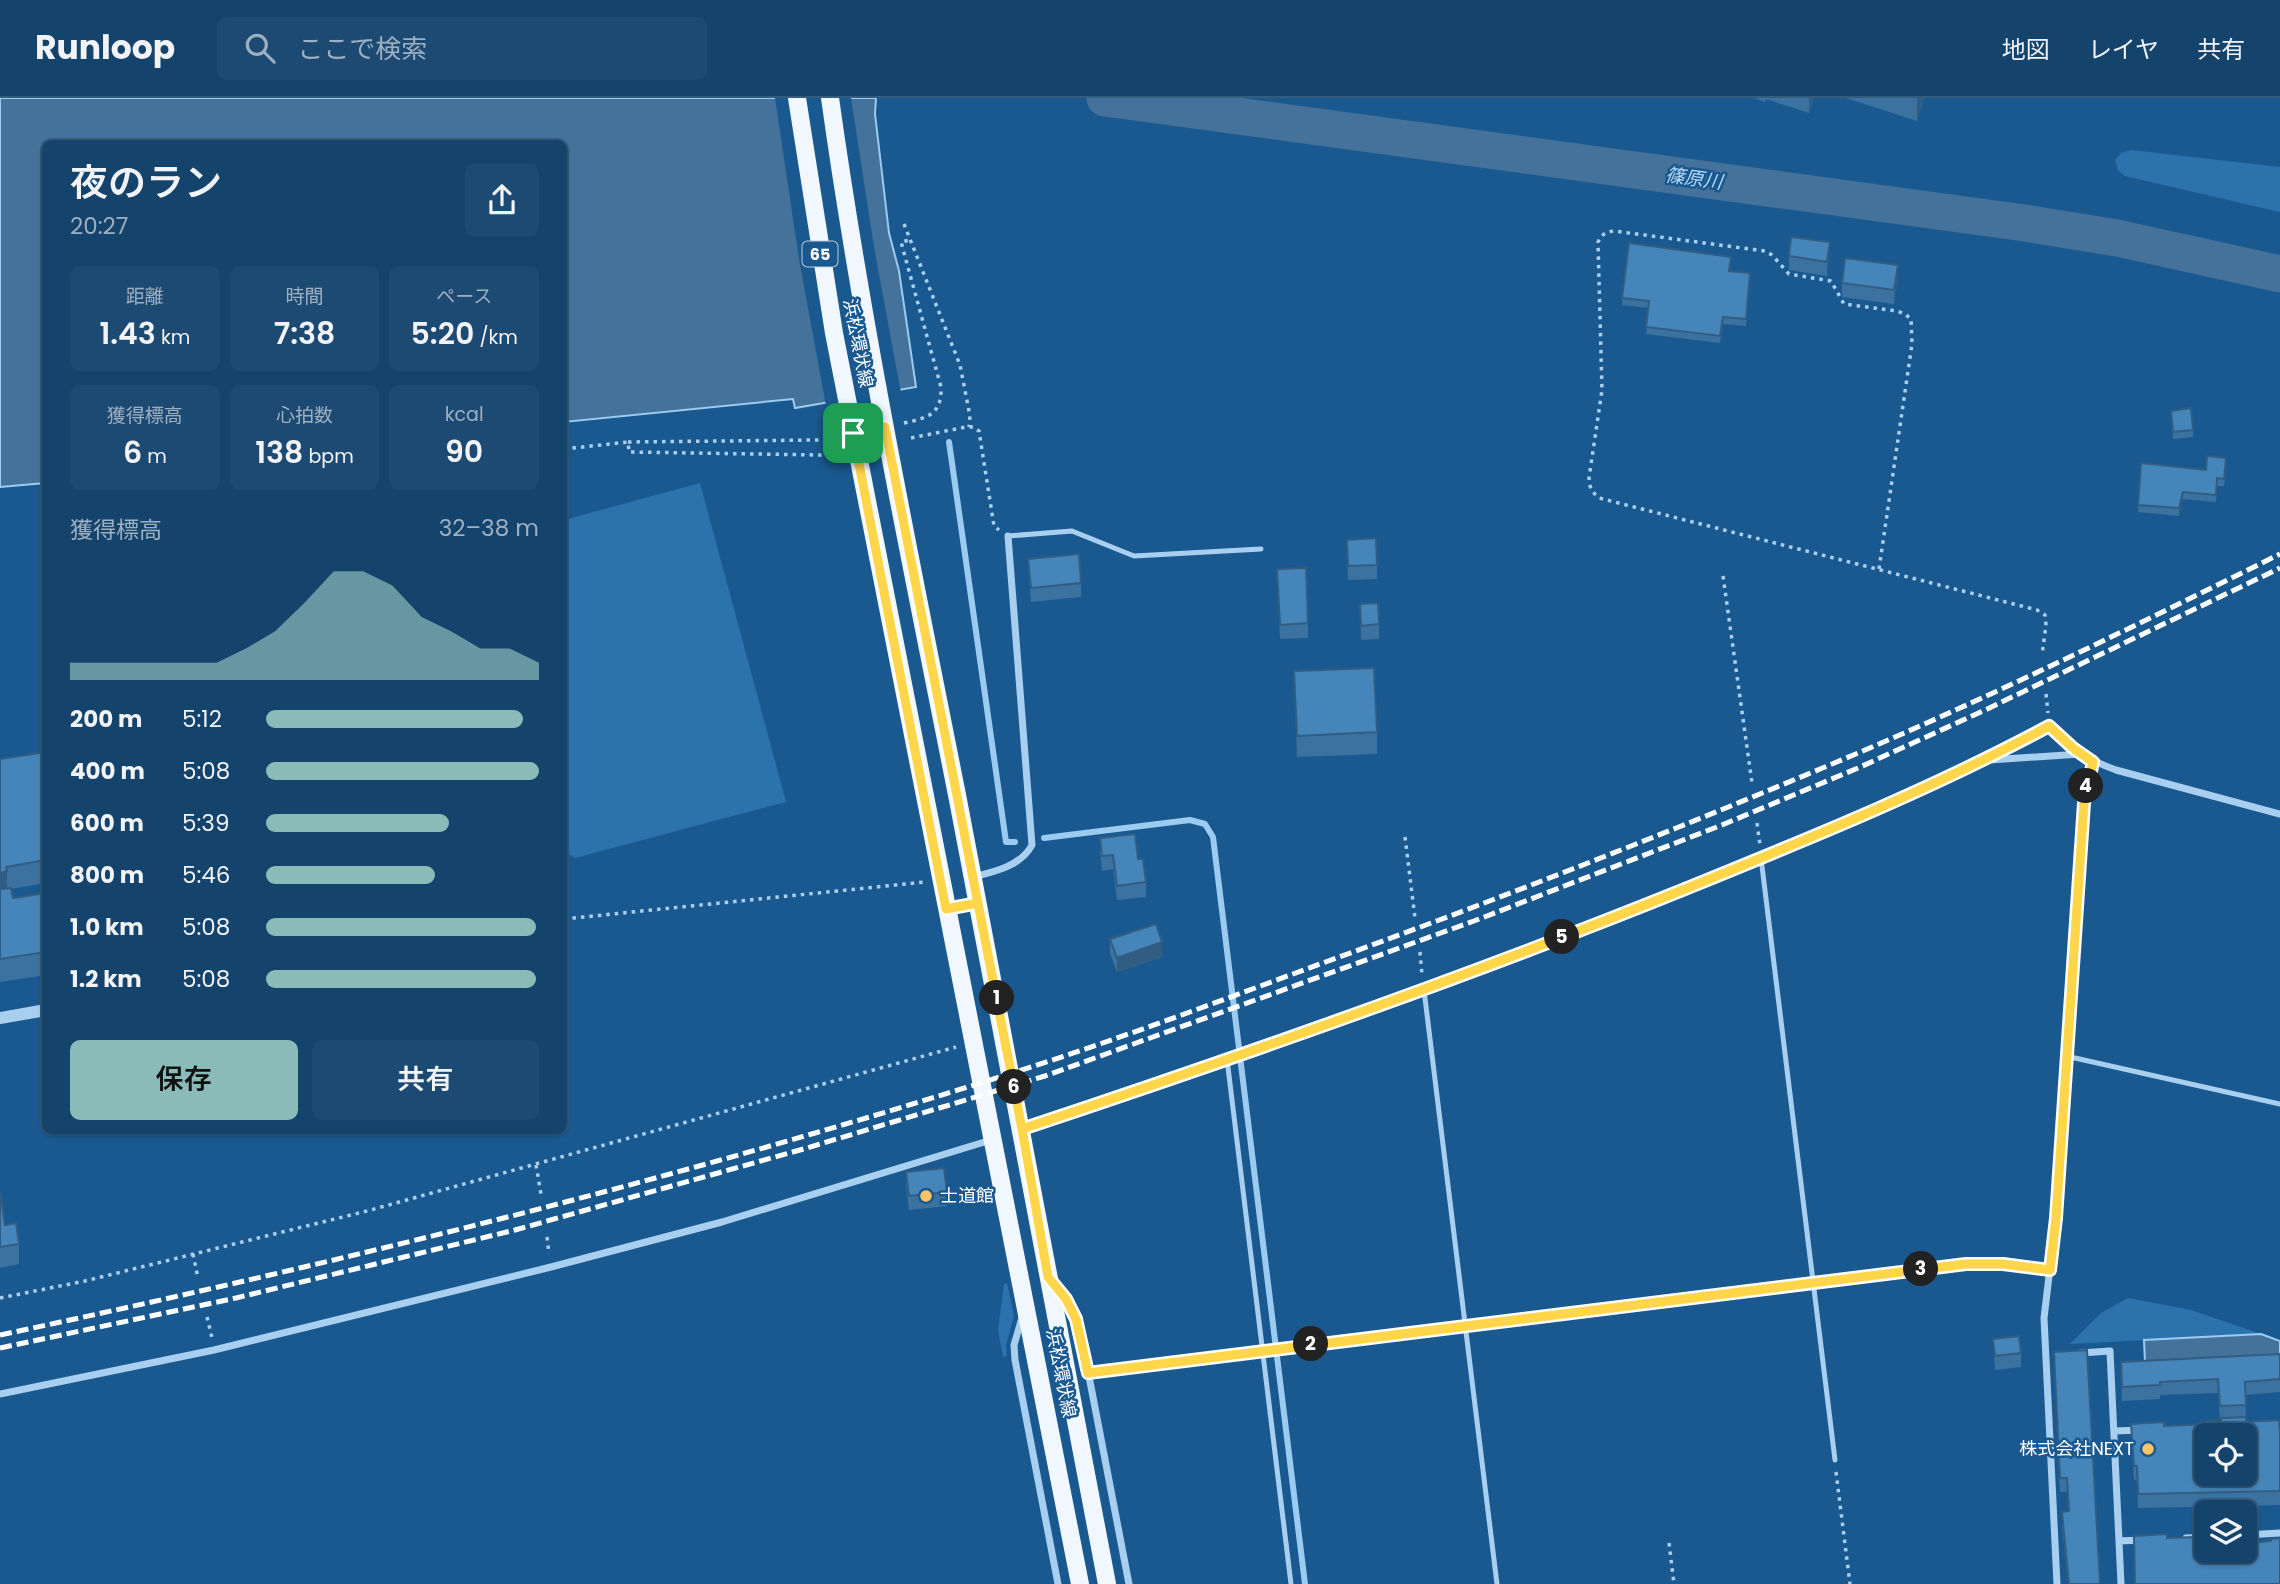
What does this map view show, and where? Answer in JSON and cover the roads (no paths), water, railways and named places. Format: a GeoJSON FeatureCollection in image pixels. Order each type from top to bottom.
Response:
{"type":"FeatureCollection","features":[{"type":"Feature","properties":{"kind":"main road","name":"浜松環状線"},"geometry":{"type":"LineString","coordinates":[[797,98],[820,256],[849,410],[845,435],[941,880],[1080,1584]]}},
{"type":"Feature","properties":{"kind":"main road","name":"浜松環状線"},"geometry":{"type":"LineString","coordinates":[[830,98],[880,404],[893,425],[973,877],[1107,1584]]}},
{"type":"Feature","properties":{"kind":"main road"},"geometry":{"type":"LineString","coordinates":[[845,435],[893,425]]}},
{"type":"Feature","properties":{"kind":"main road"},"geometry":{"type":"LineString","coordinates":[[946,909],[978,903]]}},
{"type":"Feature","properties":{"kind":"street"},"geometry":{"type":"LineString","coordinates":[[973,877],[996,872],[1028,853],[1032,845],[1008,536]]}},
{"type":"Feature","properties":{"kind":"street"},"geometry":{"type":"LineString","coordinates":[[1022,1129],[1424,990],[1593,926],[1761,858],[1985,760],[2049,726],[2081,754],[2116,771],[2280,814]]}},
{"type":"Feature","properties":{"kind":"street"},"geometry":{"type":"LineString","coordinates":[[1985,760],[2081,754]]}},
{"type":"Feature","properties":{"kind":"street"},"geometry":{"type":"LineString","coordinates":[[2057,1584],[2044,1318],[2050,1270],[2084,803],[2093,762]]}},
{"type":"Feature","properties":{"kind":"street"},"geometry":{"type":"LineString","coordinates":[[0,1018],[42,1011]]}},
{"type":"Feature","properties":{"kind":"street"},"geometry":{"type":"LineString","coordinates":[[0,1394],[214,1350],[722,1222],[991,1140]]}},
{"type":"Feature","properties":{"kind":"street"},"geometry":{"type":"LineString","coordinates":[[1048,1277],[1066,1299],[1076,1319],[1129,1584]]}},
{"type":"Feature","properties":{"kind":"street"},"geometry":{"type":"LineString","coordinates":[[1026,1306],[1014,1345],[1015,1360],[1058,1584]]}},
{"type":"Feature","properties":{"kind":"street"},"geometry":{"type":"LineString","coordinates":[[2071,1353],[2110,1351],[2121,1584]]}},
{"type":"Feature","properties":{"kind":"street"},"geometry":{"type":"LineString","coordinates":[[2045,1354],[2058,1354]]}},
{"type":"Feature","properties":{"kind":"street"},"geometry":{"type":"LineString","coordinates":[[2114,1431],[2155,1429]]}},
{"type":"Feature","properties":{"kind":"street"},"geometry":{"type":"LineString","coordinates":[[2257,1534],[2280,1533]]}},
{"type":"Feature","properties":{"kind":"street"},"geometry":{"type":"LineString","coordinates":[[2182,1538],[2194,1538]]}},
{"type":"Feature","properties":{"kind":"street"},"geometry":{"type":"LineString","coordinates":[[2119,1541],[2157,1539]]}},
{"type":"Feature","properties":{"kind":"lane"},"geometry":{"type":"LineString","coordinates":[[1008,536],[1072,531],[1135,556],[1261,550]]}},
{"type":"Feature","properties":{"kind":"lane"},"geometry":{"type":"LineString","coordinates":[[1761,858],[1835,1460]]}},
{"type":"Feature","properties":{"kind":"lane"},"geometry":{"type":"LineString","coordinates":[[1424,990],[1497,1584]]}},
{"type":"Feature","properties":{"kind":"lane"},"geometry":{"type":"LineString","coordinates":[[2066,1056],[2280,1104]]}},
{"type":"Feature","properties":{"kind":"lane"},"geometry":{"type":"LineString","coordinates":[[1230,1058],[1291,1584]]}},
{"type":"Feature","properties":{"kind":"lane"},"geometry":{"type":"LineString","coordinates":[[1088,1373],[1966,1264],[2003,1264],[2050,1270]]}},
{"type":"Feature","properties":{"kind":"waterway","name":"篠原川"},"geometry":{"type":"LineString","coordinates":[[1105,98],[2025,223],[2117,238],[2280,274]]}},
{"type":"Feature","properties":{"kind":"waterway"},"geometry":{"type":"LineString","coordinates":[[949,442],[1006,842],[1015,842]]}},
{"type":"Feature","properties":{"kind":"waterway"},"geometry":{"type":"LineString","coordinates":[[1044,838],[1190,820],[1205,824],[1213,837],[1305,1584]]}},
{"type":"Feature","properties":{"kind":"railway"},"geometry":{"type":"LineString","coordinates":[[0,1335],[261,1277],[650,1180],[907,1106],[1106,1042],[1454,914],[1785,784],[2014,683],[2280,554]]}},
{"type":"Feature","properties":{"kind":"railway"},"geometry":{"type":"LineString","coordinates":[[0,1348],[236,1298],[515,1230],[807,1148],[1045,1076],[1474,921],[1722,825],[1858,768],[1983,711],[2280,568]]}},
{"type":"Feature","properties":{"kind":"place","name":"士道館"},"geometry":{"type":"Point","coordinates":[926,1196]}},
{"type":"Feature","properties":{"kind":"place","name":"株式会社NEXT"},"geometry":{"type":"Point","coordinates":[2148,1449]}}]}
